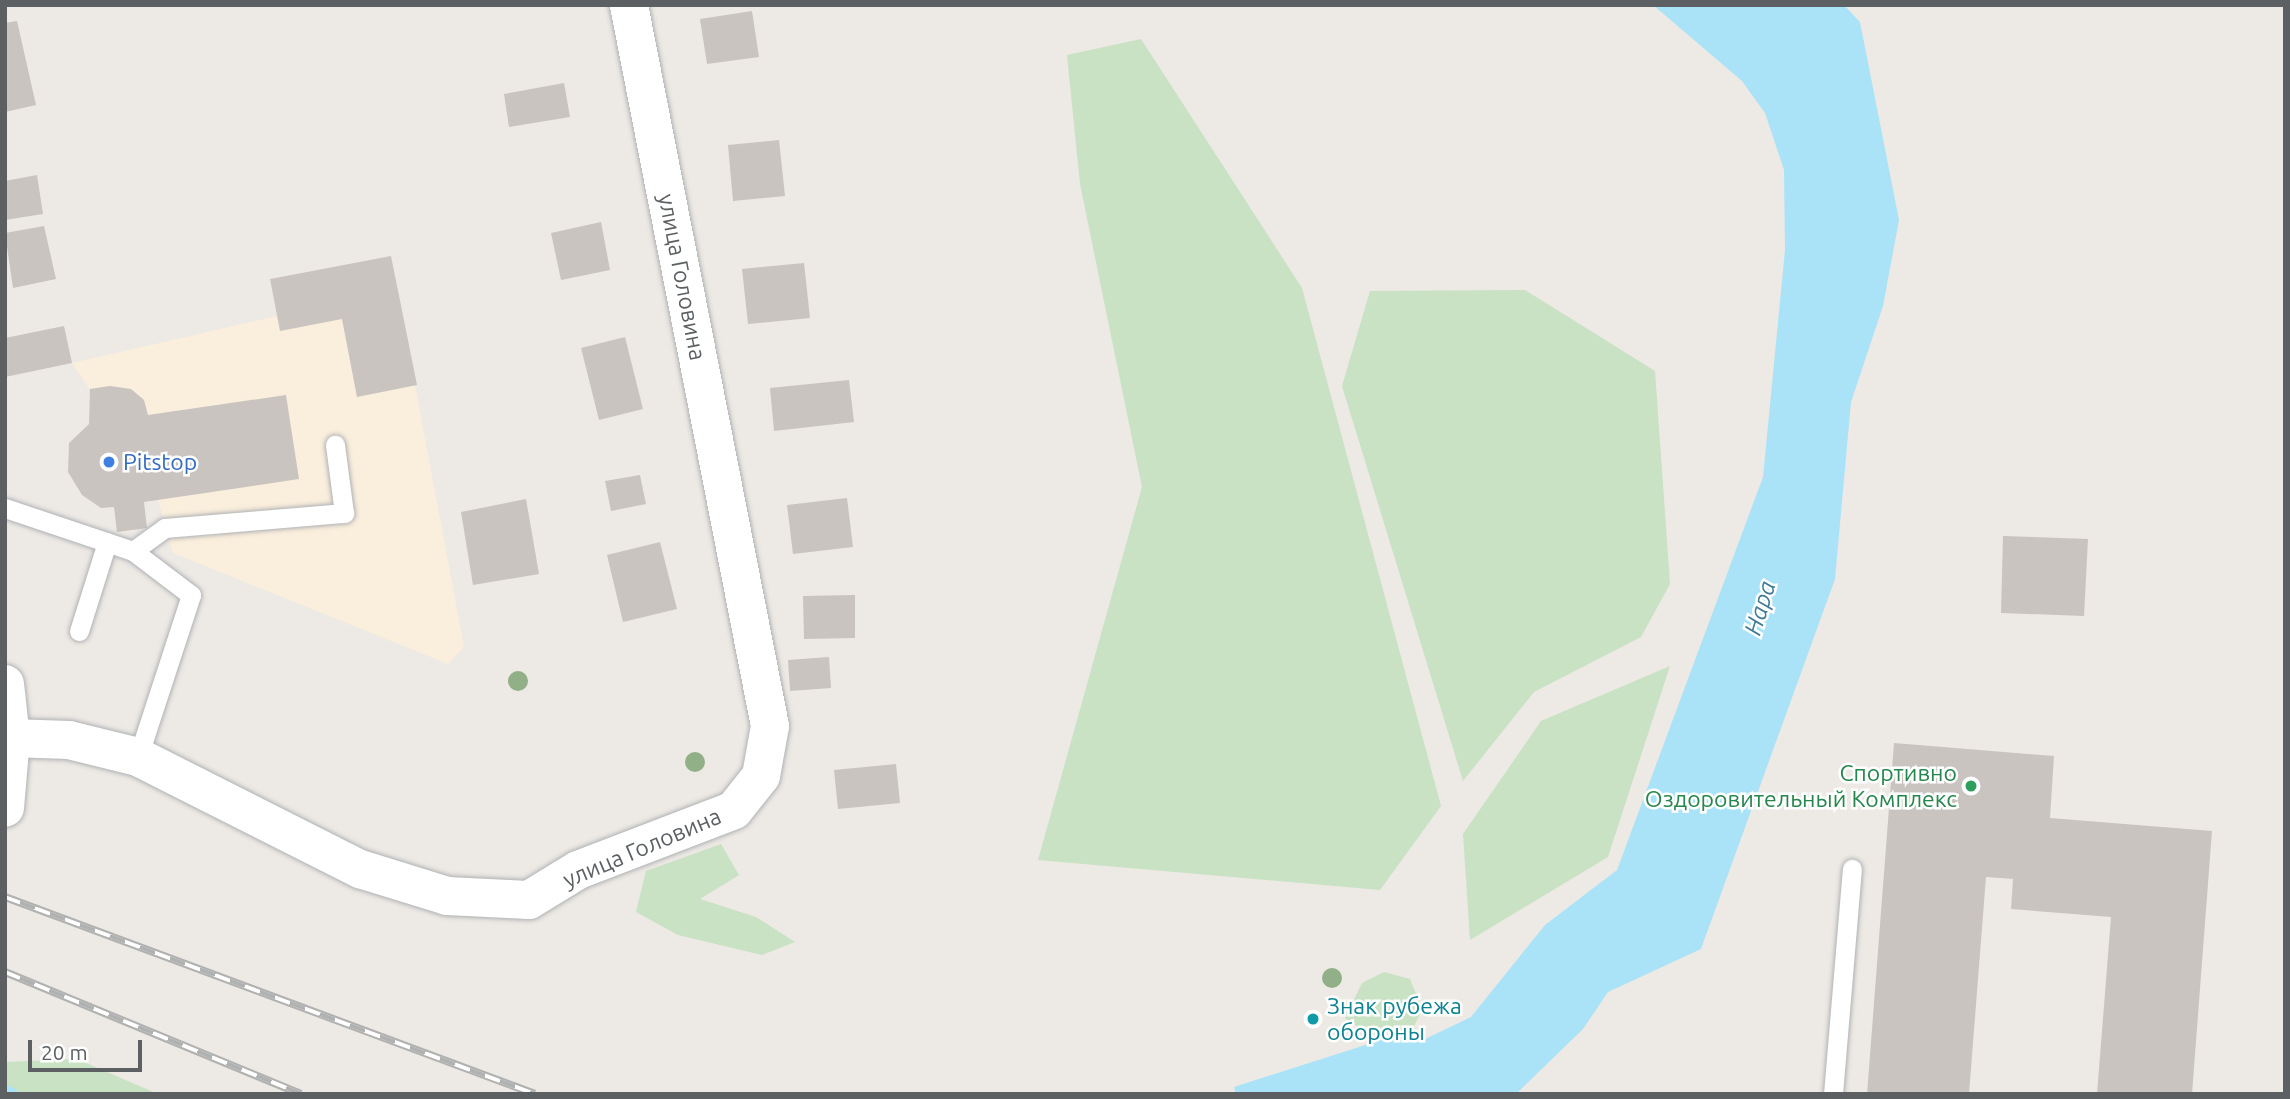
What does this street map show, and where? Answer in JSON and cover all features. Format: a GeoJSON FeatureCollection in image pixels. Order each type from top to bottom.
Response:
{"type":"FeatureCollection","features":[{"type":"Feature","properties":{"kind":"street","name":"улица Головина"},"geometry":{"type":"LineString","coordinates":[[11,738],[69,740],[138,757],[360,869],[447,896],[529,900],[579,870],[734,810],[761,776],[770,726],[629,5]]}},
{"type":"Feature","properties":{"kind":"street"},"geometry":{"type":"LineString","coordinates":[[5,684],[11,738],[5,808]]}},
{"type":"Feature","properties":{"kind":"lane"},"geometry":{"type":"LineString","coordinates":[[133,551],[166,528],[344,513],[335,445]]}},
{"type":"Feature","properties":{"kind":"lane"},"geometry":{"type":"LineString","coordinates":[[5,508],[133,551],[191,596],[138,757]]}},
{"type":"Feature","properties":{"kind":"lane"},"geometry":{"type":"LineString","coordinates":[[79,631],[107,542]]}},
{"type":"Feature","properties":{"kind":"lane"},"geometry":{"type":"LineString","coordinates":[[1833,1094],[1852,869]]}},
{"type":"Feature","properties":{"kind":"shaded area"},"geometry":{"type":"Polygon","coordinates":[[[391,256],[464,647],[448,664],[173,553],[158,500],[101,508],[82,495],[68,472],[69,443],[89,424],[90,390],[72,363],[277,316],[270,279],[391,256]]]}},
{"type":"Feature","properties":{"kind":"green space"},"geometry":{"type":"Polygon","coordinates":[[[1141,39],[1302,288],[1441,806],[1380,890],[1038,860],[1142,487],[1080,184],[1067,55],[1141,39]]]}},
{"type":"Feature","properties":{"kind":"green space"},"geometry":{"type":"Polygon","coordinates":[[[1525,290],[1655,371],[1670,584],[1641,637],[1534,692],[1463,781],[1342,386],[1370,291],[1525,290]]]}},
{"type":"Feature","properties":{"kind":"green space"},"geometry":{"type":"Polygon","coordinates":[[[1670,666],[1608,857],[1470,940],[1463,834],[1541,721],[1670,666]]]}},
{"type":"Feature","properties":{"kind":"green space"},"geometry":{"type":"Polygon","coordinates":[[[721,844],[739,875],[700,899],[756,917],[795,942],[762,955],[678,935],[636,912],[646,871],[721,844]]]}},
{"type":"Feature","properties":{"kind":"green space"},"geometry":{"type":"Polygon","coordinates":[[[1384,972],[1410,979],[1422,1009],[1411,1033],[1359,1028],[1345,1018],[1362,983],[1384,972]]]}},
{"type":"Feature","properties":{"kind":"green space"},"geometry":{"type":"Polygon","coordinates":[[[77,1059],[158,1094],[5,1094],[5,1062],[77,1059]]]}},
{"type":"Feature","properties":{"kind":"water","name":"Нара"},"geometry":{"type":"Polygon","coordinates":[[[1653,5],[1844,5],[1860,22],[1899,220],[1883,306],[1851,402],[1835,579],[1701,949],[1608,992],[1583,1029],[1516,1094],[1236,1094],[1234,1087],[1381,1040],[1421,1041],[1471,1017],[1545,925],[1617,870],[1763,477],[1785,250],[1784,170],[1765,113],[1742,81],[1653,5]]]}},
{"type":"Feature","properties":{"kind":"building"},"geometry":{"type":"Polygon","coordinates":[[[752,11],[759,57],[707,64],[700,19],[752,11]]]}},
{"type":"Feature","properties":{"kind":"building"},"geometry":{"type":"Polygon","coordinates":[[[17,21],[36,105],[5,112],[5,23],[17,21]]]}},
{"type":"Feature","properties":{"kind":"building"},"geometry":{"type":"Polygon","coordinates":[[[564,83],[570,117],[509,127],[504,94],[564,83]]]}},
{"type":"Feature","properties":{"kind":"building"},"geometry":{"type":"Polygon","coordinates":[[[779,140],[785,196],[733,201],[728,145],[779,140]]]}},
{"type":"Feature","properties":{"kind":"building"},"geometry":{"type":"Polygon","coordinates":[[[37,175],[43,214],[5,220],[5,181],[37,175]]]}},
{"type":"Feature","properties":{"kind":"building"},"geometry":{"type":"Polygon","coordinates":[[[601,222],[610,270],[561,280],[551,233],[601,222]]]}},
{"type":"Feature","properties":{"kind":"building"},"geometry":{"type":"Polygon","coordinates":[[[44,226],[56,279],[13,288],[5,233],[44,226]]]}},
{"type":"Feature","properties":{"kind":"building"},"geometry":{"type":"Polygon","coordinates":[[[391,256],[417,385],[357,397],[342,319],[280,331],[270,279],[391,256]]]}},
{"type":"Feature","properties":{"kind":"building"},"geometry":{"type":"Polygon","coordinates":[[[804,263],[810,318],[748,324],[742,269],[804,263]]]}},
{"type":"Feature","properties":{"kind":"building"},"geometry":{"type":"Polygon","coordinates":[[[64,326],[72,363],[5,377],[5,338],[64,326]]]}},
{"type":"Feature","properties":{"kind":"building"},"geometry":{"type":"Polygon","coordinates":[[[625,337],[643,409],[599,420],[581,348],[625,337]]]}},
{"type":"Feature","properties":{"kind":"building"},"geometry":{"type":"Polygon","coordinates":[[[849,380],[854,422],[774,431],[770,388],[849,380]]]}},
{"type":"Feature","properties":{"kind":"building"},"geometry":{"type":"Polygon","coordinates":[[[110,386],[131,389],[144,400],[148,415],[286,395],[299,479],[144,502],[147,528],[117,532],[114,507],[101,508],[82,495],[68,472],[69,443],[89,424],[90,389],[110,386]]]}},
{"type":"Feature","properties":{"kind":"building"},"geometry":{"type":"Polygon","coordinates":[[[640,475],[646,504],[611,511],[605,481],[640,475]]]}},
{"type":"Feature","properties":{"kind":"building"},"geometry":{"type":"Polygon","coordinates":[[[847,498],[853,547],[793,554],[787,505],[847,498]]]}},
{"type":"Feature","properties":{"kind":"building"},"geometry":{"type":"Polygon","coordinates":[[[526,499],[539,574],[473,585],[461,512],[526,499]]]}},
{"type":"Feature","properties":{"kind":"building"},"geometry":{"type":"Polygon","coordinates":[[[2003,536],[2088,539],[2084,616],[2001,613],[2003,536]]]}},
{"type":"Feature","properties":{"kind":"building"},"geometry":{"type":"Polygon","coordinates":[[[660,542],[677,609],[623,622],[607,555],[660,542]]]}},
{"type":"Feature","properties":{"kind":"building"},"geometry":{"type":"Polygon","coordinates":[[[855,595],[855,638],[804,639],[803,596],[855,595]]]}},
{"type":"Feature","properties":{"kind":"building"},"geometry":{"type":"Polygon","coordinates":[[[829,657],[831,688],[790,691],[788,660],[829,657]]]}},
{"type":"Feature","properties":{"kind":"building"},"geometry":{"type":"Polygon","coordinates":[[[1894,743],[2054,756],[2050,818],[2212,831],[2192,1094],[2097,1094],[2111,917],[2011,909],[2013,879],[1986,877],[1969,1094],[1867,1094],[1894,743]]]}},
{"type":"Feature","properties":{"kind":"building"},"geometry":{"type":"Polygon","coordinates":[[[896,764],[900,803],[838,809],[834,770],[896,764]]]}},
{"type":"Feature","properties":{"kind":"waterway"},"geometry":{"type":"LineString","coordinates":[[5,1091],[12,1094]]}},
{"type":"Feature","properties":{"kind":"railway"},"geometry":{"type":"LineString","coordinates":[[5,897],[535,1094]]}},
{"type":"Feature","properties":{"kind":"railway"},"geometry":{"type":"LineString","coordinates":[[5,972],[301,1094]]}},
{"type":"Feature","properties":{"kind":"place","name":"Pitstop"},"geometry":{"type":"Point","coordinates":[109,462]}},
{"type":"Feature","properties":{"kind":"place","name":"Спортивно Оздоровительный Комплекс"},"geometry":{"type":"Point","coordinates":[1971,786]}},
{"type":"Feature","properties":{"kind":"place","name":"Знак рубежа обороны"},"geometry":{"type":"Point","coordinates":[1313,1019]}}]}
